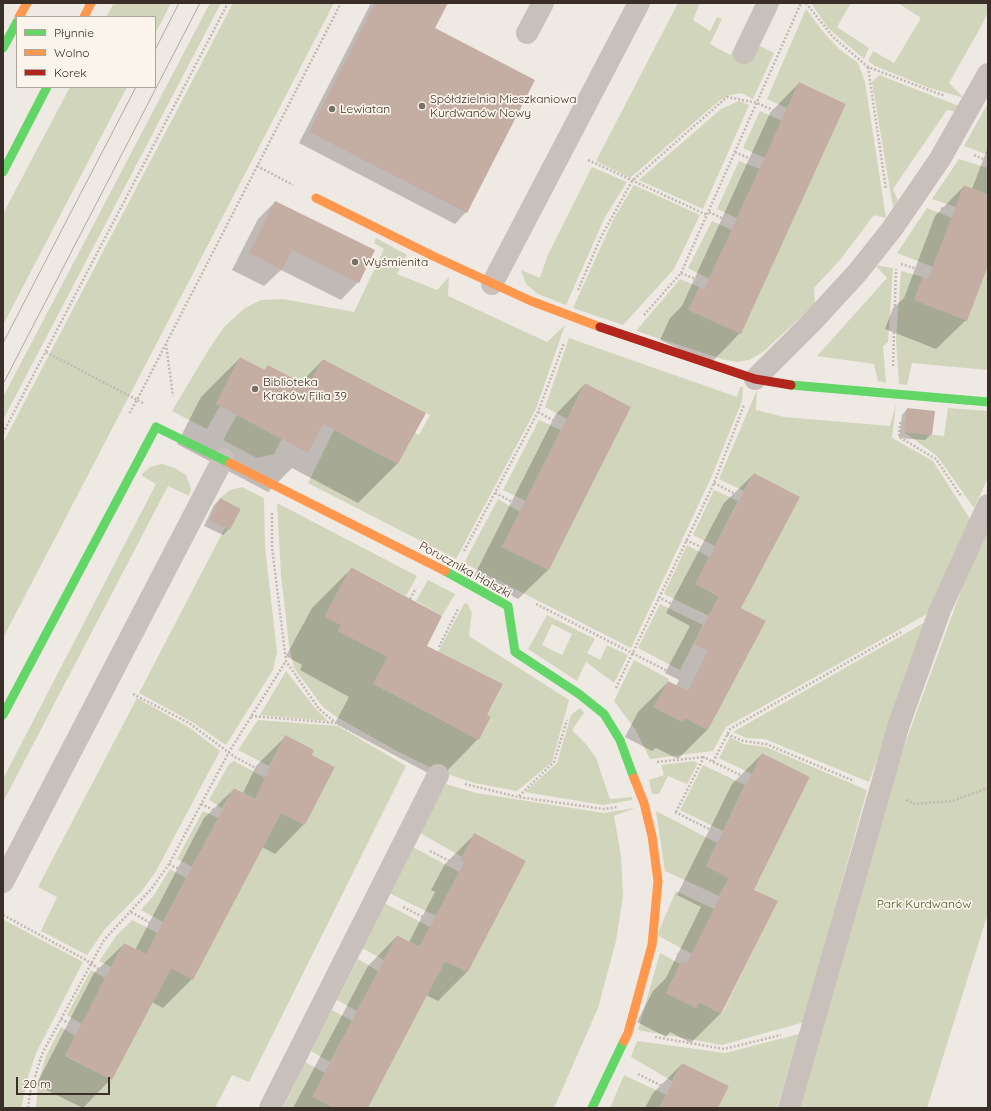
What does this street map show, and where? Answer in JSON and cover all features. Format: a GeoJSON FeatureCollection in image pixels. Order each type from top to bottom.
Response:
{"type":"FeatureCollection","features":[{"type":"Feature","properties":{"kind":"street"},"geometry":{"type":"LineString","coordinates":[[20,16],[27,3]]}},
{"type":"Feature","properties":{"kind":"street"},"geometry":{"type":"LineString","coordinates":[[84,16],[91,3]]}},
{"type":"Feature","properties":{"kind":"street"},"geometry":{"type":"LineString","coordinates":[[527,33],[543,3]]}},
{"type":"Feature","properties":{"kind":"street"},"geometry":{"type":"LineString","coordinates":[[492,284],[564,149],[639,3]]}},
{"type":"Feature","properties":{"kind":"street"},"geometry":{"type":"LineString","coordinates":[[744,53],[768,3]]}},
{"type":"Feature","properties":{"kind":"street"},"geometry":{"type":"LineString","coordinates":[[3,48],[16,24]]}},
{"type":"Feature","properties":{"kind":"street"},"geometry":{"type":"LineString","coordinates":[[755,379],[842,290],[892,228],[940,159],[988,74]]}},
{"type":"Feature","properties":{"kind":"street"},"geometry":{"type":"LineString","coordinates":[[3,172],[46,88]]}},
{"type":"Feature","properties":{"kind":"street"},"geometry":{"type":"LineString","coordinates":[[316,198],[492,284],[570,316],[625,336],[755,379],[794,386],[988,402]]}},
{"type":"Feature","properties":{"kind":"street","name":"Porucznika Halszki"},"geometry":{"type":"LineString","coordinates":[[3,715],[156,427],[223,459],[452,575],[508,606],[515,652],[579,694],[604,714],[620,740],[631,765],[644,803],[652,836],[658,881],[652,945],[628,1033],[592,1108]]}},
{"type":"Feature","properties":{"kind":"street"},"geometry":{"type":"LineString","coordinates":[[3,882],[223,459]]}},
{"type":"Feature","properties":{"kind":"street"},"geometry":{"type":"LineString","coordinates":[[789,1108],[878,791],[899,724],[940,610],[984,514]]}},
{"type":"Feature","properties":{"kind":"street"},"geometry":{"type":"LineString","coordinates":[[270,1108],[438,775]]}},
{"type":"Feature","properties":{"kind":"path"},"geometry":{"type":"LineString","coordinates":[[3,433],[228,3]]}},
{"type":"Feature","properties":{"kind":"path"},"geometry":{"type":"LineString","coordinates":[[137,400],[341,3]]}},
{"type":"Feature","properties":{"kind":"path"},"geometry":{"type":"LineString","coordinates":[[625,336],[681,273],[758,103],[801,3]]}},
{"type":"Feature","properties":{"kind":"path"},"geometry":{"type":"LineString","coordinates":[[806,3],[833,37],[868,67],[916,86]]}},
{"type":"Feature","properties":{"kind":"path"},"geometry":{"type":"LineString","coordinates":[[868,67],[892,228]]}},
{"type":"Feature","properties":{"kind":"path"},"geometry":{"type":"LineString","coordinates":[[580,285],[601,237],[632,181],[727,97],[758,103],[784,115]]}},
{"type":"Feature","properties":{"kind":"path"},"geometry":{"type":"LineString","coordinates":[[564,149],[707,215]]}},
{"type":"Feature","properties":{"kind":"path"},"geometry":{"type":"LineString","coordinates":[[735,152],[762,164]]}},
{"type":"Feature","properties":{"kind":"path"},"geometry":{"type":"LineString","coordinates":[[257,166],[316,198]]}},
{"type":"Feature","properties":{"kind":"path"},"geometry":{"type":"LineString","coordinates":[[709,212],[734,224]]}},
{"type":"Feature","properties":{"kind":"path"},"geometry":{"type":"LineString","coordinates":[[892,355],[896,262],[930,273]]}},
{"type":"Feature","properties":{"kind":"path"},"geometry":{"type":"LineString","coordinates":[[681,273],[707,284]]}},
{"type":"Feature","properties":{"kind":"path"},"geometry":{"type":"LineString","coordinates":[[452,575],[538,412],[569,329],[570,316]]}},
{"type":"Feature","properties":{"kind":"path"},"geometry":{"type":"LineString","coordinates":[[166,344],[173,396]]}},
{"type":"Feature","properties":{"kind":"path"},"geometry":{"type":"LineString","coordinates":[[46,352],[150,406]]}},
{"type":"Feature","properties":{"kind":"path"},"geometry":{"type":"LineString","coordinates":[[604,714],[658,597],[714,484],[755,379]]}},
{"type":"Feature","properties":{"kind":"path"},"geometry":{"type":"LineString","coordinates":[[896,395],[900,406],[899,437],[936,459],[984,514]]}},
{"type":"Feature","properties":{"kind":"path"},"geometry":{"type":"LineString","coordinates":[[538,412],[563,426]]}},
{"type":"Feature","properties":{"kind":"path"},"geometry":{"type":"LineString","coordinates":[[273,484],[272,546],[286,661],[319,709],[336,723],[392,753],[438,775],[474,788],[518,797],[604,809],[654,801],[721,835]]}},
{"type":"Feature","properties":{"kind":"path"},"geometry":{"type":"LineString","coordinates":[[714,484],[741,497]]}},
{"type":"Feature","properties":{"kind":"path"},"geometry":{"type":"LineString","coordinates":[[496,493],[522,507]]}},
{"type":"Feature","properties":{"kind":"path"},"geometry":{"type":"LineString","coordinates":[[686,540],[711,552]]}},
{"type":"Feature","properties":{"kind":"path"},"geometry":{"type":"LineString","coordinates":[[658,597],[706,621]]}},
{"type":"Feature","properties":{"kind":"path"},"geometry":{"type":"LineString","coordinates":[[713,762],[730,729],[940,610]]}},
{"type":"Feature","properties":{"kind":"path"},"geometry":{"type":"LineString","coordinates":[[632,652],[677,676]]}},
{"type":"Feature","properties":{"kind":"path"},"geometry":{"type":"LineString","coordinates":[[28,1108],[30,1093],[42,1054],[90,964],[104,940],[152,888],[169,864],[229,752],[286,661]]}},
{"type":"Feature","properties":{"kind":"path"},"geometry":{"type":"LineString","coordinates":[[107,681],[189,723],[229,752],[269,775]]}},
{"type":"Feature","properties":{"kind":"path"},"geometry":{"type":"LineString","coordinates":[[518,797],[554,762],[571,707],[579,694]]}},
{"type":"Feature","properties":{"kind":"path"},"geometry":{"type":"LineString","coordinates":[[251,716],[336,723]]}},
{"type":"Feature","properties":{"kind":"path"},"geometry":{"type":"LineString","coordinates":[[727,734],[743,741],[766,744],[878,791],[915,804],[952,801],[988,788]]}},
{"type":"Feature","properties":{"kind":"path"},"geometry":{"type":"LineString","coordinates":[[676,812],[704,757]]}},
{"type":"Feature","properties":{"kind":"path"},"geometry":{"type":"LineString","coordinates":[[631,765],[704,757],[749,779]]}},
{"type":"Feature","properties":{"kind":"path"},"geometry":{"type":"LineString","coordinates":[[201,804],[220,813]]}},
{"type":"Feature","properties":{"kind":"path"},"geometry":{"type":"LineString","coordinates":[[406,838],[461,867]]}},
{"type":"Feature","properties":{"kind":"path"},"geometry":{"type":"LineString","coordinates":[[169,864],[188,874]]}},
{"type":"Feature","properties":{"kind":"path"},"geometry":{"type":"LineString","coordinates":[[658,881],[669,880],[717,902]]}},
{"type":"Feature","properties":{"kind":"path"},"geometry":{"type":"LineString","coordinates":[[378,894],[433,922]]}},
{"type":"Feature","properties":{"kind":"path"},"geometry":{"type":"LineString","coordinates":[[131,912],[159,928]]}},
{"type":"Feature","properties":{"kind":"path"},"geometry":{"type":"LineString","coordinates":[[3,915],[86,960],[107,975]]}},
{"type":"Feature","properties":{"kind":"path"},"geometry":{"type":"LineString","coordinates":[[61,1019],[79,1029]]}},
{"type":"Feature","properties":{"kind":"path"},"geometry":{"type":"LineString","coordinates":[[628,1033],[724,1049],[813,1026]]}},
{"type":"Feature","properties":{"kind":"path"},"geometry":{"type":"LineString","coordinates":[[636,1072],[668,1089]]}},
{"type":"Feature","properties":{"kind":"green space"},"geometry":{"type":"Polygon","coordinates":[[[114,3],[171,3],[156,32],[156,16],[107,16],[114,3]]]}},
{"type":"Feature","properties":{"kind":"green space"},"geometry":{"type":"Polygon","coordinates":[[[210,3],[221,3],[3,420],[3,397],[210,3]]]}},
{"type":"Feature","properties":{"kind":"green space"},"geometry":{"type":"Polygon","coordinates":[[[233,3],[334,3],[3,638],[3,443],[233,3]]]}},
{"type":"Feature","properties":{"kind":"green space"},"geometry":{"type":"Polygon","coordinates":[[[678,3],[700,3],[693,20],[710,31],[717,17],[722,19],[710,44],[730,55],[742,37],[774,53],[753,99],[742,93],[730,95],[720,100],[630,178],[596,161],[678,3]]]}},
{"type":"Feature","properties":{"kind":"green space"},"geometry":{"type":"Polygon","coordinates":[[[811,3],[851,3],[837,27],[869,48],[864,59],[828,28],[811,3]]]}},
{"type":"Feature","properties":{"kind":"green space"},"geometry":{"type":"Polygon","coordinates":[[[898,3],[988,3],[988,11],[983,23],[949,83],[964,98],[927,87],[875,66],[868,61],[873,51],[894,63],[921,18],[898,3]]]}},
{"type":"Feature","properties":{"kind":"green space"},"geometry":{"type":"Polygon","coordinates":[[[806,9],[824,33],[839,49],[858,63],[865,82],[886,218],[874,215],[840,260],[814,288],[815,304],[763,352],[749,360],[737,362],[725,360],[636,331],[680,279],[699,287],[741,333],[846,104],[799,82],[787,108],[767,99],[806,9]]]}},
{"type":"Feature","properties":{"kind":"green space"},"geometry":{"type":"Polygon","coordinates":[[[879,75],[959,106],[957,112],[947,110],[893,189],[898,201],[893,208],[872,82],[879,75]]]}},
{"type":"Feature","properties":{"kind":"green space"},"geometry":{"type":"Polygon","coordinates":[[[69,88],[126,88],[3,325],[3,214],[69,88]]]}},
{"type":"Feature","properties":{"kind":"green space"},"geometry":{"type":"Polygon","coordinates":[[[739,101],[749,105],[703,209],[639,180],[721,109],[739,101]]]}},
{"type":"Feature","properties":{"kind":"green space"},"geometry":{"type":"Polygon","coordinates":[[[988,103],[988,155],[964,146],[988,103]]]}},
{"type":"Feature","properties":{"kind":"green space"},"geometry":{"type":"Polygon","coordinates":[[[760,111],[782,121],[765,158],[743,148],[760,111]]]}},
{"type":"Feature","properties":{"kind":"green space"},"geometry":{"type":"Polygon","coordinates":[[[959,159],[988,168],[987,194],[964,185],[956,207],[932,199],[959,159]]]}},
{"type":"Feature","properties":{"kind":"green space"},"geometry":{"type":"Polygon","coordinates":[[[739,161],[760,169],[737,218],[717,209],[739,161]]]}},
{"type":"Feature","properties":{"kind":"green space"},"geometry":{"type":"Polygon","coordinates":[[[592,167],[627,182],[605,217],[566,305],[538,294],[526,284],[521,270],[540,278],[547,257],[592,167]]]}},
{"type":"Feature","properties":{"kind":"green space"},"geometry":{"type":"Polygon","coordinates":[[[634,185],[700,215],[674,269],[623,325],[573,308],[614,218],[634,185]]]}},
{"type":"Feature","properties":{"kind":"green space"},"geometry":{"type":"Polygon","coordinates":[[[927,208],[952,218],[933,267],[897,253],[927,208]]]}},
{"type":"Feature","properties":{"kind":"green space"},"geometry":{"type":"Polygon","coordinates":[[[712,221],[732,230],[709,279],[688,268],[712,221]]]}},
{"type":"Feature","properties":{"kind":"green space"},"geometry":{"type":"Polygon","coordinates":[[[376,238],[407,255],[397,274],[437,290],[449,277],[448,296],[547,342],[565,325],[536,409],[456,559],[308,483],[334,430],[398,464],[412,439],[409,430],[419,435],[430,415],[323,359],[308,386],[268,365],[265,370],[240,357],[216,404],[220,406],[207,429],[172,411],[224,327],[245,308],[261,300],[283,299],[354,312],[384,249],[374,243],[376,238]]]}},
{"type":"Feature","properties":{"kind":"green space"},"geometry":{"type":"Polygon","coordinates":[[[875,265],[893,268],[888,342],[883,346],[886,383],[878,381],[874,364],[817,356],[887,278],[875,265]]]}},
{"type":"Feature","properties":{"kind":"green space"},"geometry":{"type":"Polygon","coordinates":[[[988,266],[988,370],[912,363],[907,385],[899,384],[896,339],[901,271],[923,277],[914,300],[967,320],[988,266]]]}},
{"type":"Feature","properties":{"kind":"green space"},"geometry":{"type":"Polygon","coordinates":[[[569,338],[737,397],[740,387],[743,387],[742,401],[711,478],[631,648],[464,563],[498,499],[520,512],[502,547],[549,570],[631,407],[585,383],[567,419],[545,407],[569,338]]]}},
{"type":"Feature","properties":{"kind":"green space"},"geometry":{"type":"Polygon","coordinates":[[[757,390],[756,410],[784,417],[890,426],[896,404],[892,438],[933,461],[970,519],[927,614],[726,727],[713,751],[650,759],[635,729],[614,701],[634,660],[669,679],[654,707],[682,722],[685,718],[708,730],[766,621],[741,608],[799,497],[754,473],[744,491],[719,479],[757,390]]]}},
{"type":"Feature","properties":{"kind":"green space"},"geometry":{"type":"Polygon","coordinates":[[[948,408],[988,411],[988,478],[974,508],[937,456],[904,432],[944,436],[948,408]]]}},
{"type":"Feature","properties":{"kind":"green space"},"geometry":{"type":"Polygon","coordinates":[[[237,415],[282,439],[274,454],[257,458],[223,440],[237,415]]]}},
{"type":"Feature","properties":{"kind":"green space"},"geometry":{"type":"Polygon","coordinates":[[[539,420],[561,430],[526,501],[503,490],[539,420]]]}},
{"type":"Feature","properties":{"kind":"green space"},"geometry":{"type":"Polygon","coordinates":[[[162,464],[175,468],[186,475],[191,489],[189,496],[168,486],[3,802],[3,779],[156,484],[141,475],[150,467],[162,464]]]}},
{"type":"Feature","properties":{"kind":"green space"},"geometry":{"type":"Polygon","coordinates":[[[242,487],[264,498],[265,547],[277,652],[273,670],[226,745],[194,723],[139,693],[225,528],[230,530],[241,509],[220,498],[230,490],[242,487]]]}},
{"type":"Feature","properties":{"kind":"green space"},"geometry":{"type":"Polygon","coordinates":[[[714,490],[738,501],[715,546],[693,535],[714,490]]]}},
{"type":"Feature","properties":{"kind":"green space"},"geometry":{"type":"Polygon","coordinates":[[[277,503],[417,576],[406,596],[351,567],[325,616],[341,625],[338,631],[388,657],[374,684],[479,740],[491,718],[481,712],[490,710],[503,684],[438,652],[464,604],[467,603],[472,613],[469,636],[569,700],[552,762],[517,791],[474,783],[433,769],[393,749],[335,716],[323,707],[294,668],[289,645],[281,575],[277,503]]]}},
{"type":"Feature","properties":{"kind":"green space","name":"Park Kurdwanów"},"geometry":{"type":"Polygon","coordinates":[[[988,531],[988,913],[927,1108],[799,1108],[898,763],[965,580],[988,531]]]}},
{"type":"Feature","properties":{"kind":"green space"},"geometry":{"type":"Polygon","coordinates":[[[687,545],[709,557],[695,584],[719,596],[709,616],[664,594],[687,545]]]}},
{"type":"Feature","properties":{"kind":"green space"},"geometry":{"type":"Polygon","coordinates":[[[428,580],[455,594],[442,616],[416,601],[428,580]]]}},
{"type":"Feature","properties":{"kind":"green space"},"geometry":{"type":"Polygon","coordinates":[[[660,604],[703,625],[680,670],[638,648],[660,604]]]}},
{"type":"Feature","properties":{"kind":"green space"},"geometry":{"type":"Polygon","coordinates":[[[547,615],[595,639],[587,653],[600,660],[607,645],[628,655],[614,683],[586,662],[577,681],[528,649],[547,615]],[[552,624],[542,645],[562,655],[572,634],[552,624]]]}},
{"type":"Feature","properties":{"kind":"green space"},"geometry":{"type":"Polygon","coordinates":[[[927,621],[869,782],[765,739],[746,738],[733,732],[927,621]]]}},
{"type":"Feature","properties":{"kind":"green space"},"geometry":{"type":"Polygon","coordinates":[[[286,671],[315,708],[328,721],[260,715],[286,671]]]}},
{"type":"Feature","properties":{"kind":"green space"},"geometry":{"type":"Polygon","coordinates":[[[137,698],[190,728],[220,751],[155,873],[140,893],[105,929],[87,955],[41,931],[57,897],[38,887],[137,698]]]}},
{"type":"Feature","properties":{"kind":"green space"},"geometry":{"type":"Polygon","coordinates":[[[580,708],[584,713],[572,730],[586,744],[596,758],[610,799],[632,797],[632,800],[603,805],[525,792],[557,763],[571,715],[580,708]]]}},
{"type":"Feature","properties":{"kind":"green space"},"geometry":{"type":"Polygon","coordinates":[[[258,720],[338,726],[406,766],[249,1082],[232,1075],[215,1108],[36,1108],[38,1083],[46,1056],[61,1027],[75,1036],[65,1056],[112,1080],[171,968],[193,979],[281,813],[305,825],[335,767],[312,755],[314,750],[285,736],[269,766],[238,750],[258,720]]]}},
{"type":"Feature","properties":{"kind":"green space"},"geometry":{"type":"Polygon","coordinates":[[[730,737],[743,744],[766,747],[867,790],[804,1022],[722,1045],[638,1030],[660,953],[680,964],[666,993],[696,1008],[699,1002],[722,1014],[777,902],[754,890],[810,777],[762,753],[752,774],[719,758],[730,737]]]}},
{"type":"Feature","properties":{"kind":"green space"},"geometry":{"type":"Polygon","coordinates":[[[234,761],[267,779],[256,799],[234,788],[222,808],[209,800],[229,764],[234,761]]]}},
{"type":"Feature","properties":{"kind":"green space"},"geometry":{"type":"Polygon","coordinates":[[[694,761],[698,763],[687,784],[668,776],[659,794],[652,794],[649,780],[664,775],[661,765],[694,761]]]}},
{"type":"Feature","properties":{"kind":"green space"},"geometry":{"type":"Polygon","coordinates":[[[703,765],[745,785],[723,831],[680,810],[703,765]]]}},
{"type":"Feature","properties":{"kind":"green space"},"geometry":{"type":"Polygon","coordinates":[[[446,784],[476,793],[604,813],[635,808],[614,816],[621,856],[623,896],[616,941],[598,1008],[554,1108],[368,1108],[445,961],[468,972],[526,861],[474,834],[462,857],[420,833],[446,784]]]}},
{"type":"Feature","properties":{"kind":"green space"},"geometry":{"type":"Polygon","coordinates":[[[203,811],[218,818],[192,867],[177,859],[203,811]]]}},
{"type":"Feature","properties":{"kind":"green space"},"geometry":{"type":"Polygon","coordinates":[[[656,811],[717,843],[706,866],[729,878],[719,896],[665,871],[656,811]]]}},
{"type":"Feature","properties":{"kind":"green space"},"geometry":{"type":"Polygon","coordinates":[[[413,847],[459,872],[436,916],[389,893],[413,847]]]}},
{"type":"Feature","properties":{"kind":"green space"},"geometry":{"type":"Polygon","coordinates":[[[170,869],[186,878],[163,922],[141,910],[154,895],[170,869]]]}},
{"type":"Feature","properties":{"kind":"green space"},"geometry":{"type":"Polygon","coordinates":[[[676,891],[714,909],[692,954],[657,935],[676,891]]]}},
{"type":"Feature","properties":{"kind":"green space"},"geometry":{"type":"Polygon","coordinates":[[[384,903],[430,927],[420,947],[397,935],[384,960],[362,948],[384,903]]]}},
{"type":"Feature","properties":{"kind":"green space"},"geometry":{"type":"Polygon","coordinates":[[[4,920],[83,962],[36,1053],[28,1077],[21,1108],[3,1108],[4,920]]]}},
{"type":"Feature","properties":{"kind":"green space"},"geometry":{"type":"Polygon","coordinates":[[[132,920],[157,933],[146,954],[124,943],[111,967],[99,961],[117,935],[132,920]]]}},
{"type":"Feature","properties":{"kind":"green space"},"geometry":{"type":"Polygon","coordinates":[[[358,959],[378,971],[357,1011],[337,1000],[358,959]]]}},
{"type":"Feature","properties":{"kind":"green space"},"geometry":{"type":"Polygon","coordinates":[[[91,970],[105,978],[82,1024],[67,1015],[91,970]]]}},
{"type":"Feature","properties":{"kind":"green space"},"geometry":{"type":"Polygon","coordinates":[[[332,1010],[352,1021],[330,1062],[311,1051],[332,1010]]]}},
{"type":"Feature","properties":{"kind":"green space"},"geometry":{"type":"Polygon","coordinates":[[[799,1034],[777,1108],[718,1108],[729,1086],[682,1063],[672,1081],[631,1057],[637,1041],[725,1053],[799,1034]]]}},
{"type":"Feature","properties":{"kind":"green space"},"geometry":{"type":"Polygon","coordinates":[[[305,1062],[325,1073],[334,1108],[283,1108],[305,1062]]]}},
{"type":"Feature","properties":{"kind":"green space"},"geometry":{"type":"Polygon","coordinates":[[[624,1075],[666,1095],[659,1108],[610,1108],[624,1075]]]}},
{"type":"Feature","properties":{"kind":"building","name":"Spółdzielnia Mieszkaniowa Kurdwanów Nowy"},"geometry":{"type":"Polygon","coordinates":[[[375,3],[448,3],[435,28],[535,80],[467,213],[309,132],[375,3]]]}},
{"type":"Feature","properties":{"kind":"building"},"geometry":{"type":"Polygon","coordinates":[[[799,82],[846,104],[741,334],[688,310],[699,287],[704,290],[799,82]]]}},
{"type":"Feature","properties":{"kind":"building"},"geometry":{"type":"Polygon","coordinates":[[[964,185],[988,195],[988,266],[967,321],[914,300],[923,277],[928,279],[964,185]]]}},
{"type":"Feature","properties":{"kind":"building"},"geometry":{"type":"Polygon","coordinates":[[[275,201],[375,250],[359,283],[292,250],[282,270],[249,253],[275,201]]]}},
{"type":"Feature","properties":{"kind":"building"},"geometry":{"type":"Polygon","coordinates":[[[240,357],[265,370],[268,365],[308,386],[323,359],[426,413],[398,464],[323,424],[308,453],[216,404],[240,357]]]}},
{"type":"Feature","properties":{"kind":"building"},"geometry":{"type":"Polygon","coordinates":[[[585,383],[631,407],[549,570],[502,547],[585,383]]]}},
{"type":"Feature","properties":{"kind":"building"},"geometry":{"type":"Polygon","coordinates":[[[907,408],[935,411],[932,435],[904,432],[907,408]]]}},
{"type":"Feature","properties":{"kind":"building"},"geometry":{"type":"Polygon","coordinates":[[[754,473],[800,497],[741,608],[766,621],[708,730],[685,718],[683,722],[654,707],[668,681],[688,691],[708,651],[694,644],[719,597],[695,584],[754,473]]]}},
{"type":"Feature","properties":{"kind":"building"},"geometry":{"type":"Polygon","coordinates":[[[220,498],[241,509],[230,530],[209,520],[220,498]]]}},
{"type":"Feature","properties":{"kind":"building"},"geometry":{"type":"Polygon","coordinates":[[[351,567],[442,616],[427,646],[503,684],[487,715],[491,717],[479,740],[373,683],[388,657],[338,631],[341,625],[325,617],[351,567]]]}},
{"type":"Feature","properties":{"kind":"building"},"geometry":{"type":"Polygon","coordinates":[[[285,735],[314,750],[312,755],[335,767],[305,825],[281,813],[193,980],[171,968],[112,1080],[65,1055],[124,943],[146,954],[234,788],[255,799],[285,735]]]}},
{"type":"Feature","properties":{"kind":"building"},"geometry":{"type":"Polygon","coordinates":[[[762,753],[810,777],[754,890],[778,901],[721,1014],[699,1002],[696,1008],[666,993],[682,961],[687,963],[729,878],[706,866],[762,753]]]}},
{"type":"Feature","properties":{"kind":"building"},"geometry":{"type":"Polygon","coordinates":[[[474,833],[526,861],[468,972],[445,961],[368,1108],[334,1108],[312,1097],[397,935],[419,947],[464,863],[460,861],[474,833]]]}},
{"type":"Feature","properties":{"kind":"building"},"geometry":{"type":"Polygon","coordinates":[[[682,1063],[729,1086],[718,1108],[660,1108],[682,1063]]]}},
{"type":"Feature","properties":{"kind":"tram line"},"geometry":{"type":"LineString","coordinates":[[156,48],[179,3]]}},
{"type":"Feature","properties":{"kind":"tram line"},"geometry":{"type":"LineString","coordinates":[[3,384],[200,3]]}},
{"type":"Feature","properties":{"kind":"tram line"},"geometry":{"type":"LineString","coordinates":[[3,343],[135,88]]}},
{"type":"Feature","properties":{"kind":"traffic: fast"},"geometry":{"type":"LineString","coordinates":[[3,48],[16,24]]}},
{"type":"Feature","properties":{"kind":"traffic: fast"},"geometry":{"type":"LineString","coordinates":[[3,172],[46,88]]}},
{"type":"Feature","properties":{"kind":"traffic: fast"},"geometry":{"type":"LineString","coordinates":[[791,385],[988,402]]}},
{"type":"Feature","properties":{"kind":"traffic: fast"},"geometry":{"type":"LineString","coordinates":[[3,715],[156,427],[230,463]]}},
{"type":"Feature","properties":{"kind":"traffic: fast"},"geometry":{"type":"LineString","coordinates":[[445,571],[508,606],[515,652],[579,694],[604,714],[620,740],[634,778]]}},
{"type":"Feature","properties":{"kind":"traffic: fast"},"geometry":{"type":"LineString","coordinates":[[592,1108],[624,1041]]}},
{"type":"Feature","properties":{"kind":"traffic: slow"},"geometry":{"type":"LineString","coordinates":[[20,16],[27,3]]}},
{"type":"Feature","properties":{"kind":"traffic: slow"},"geometry":{"type":"LineString","coordinates":[[84,16],[91,3]]}},
{"type":"Feature","properties":{"kind":"traffic: slow"},"geometry":{"type":"LineString","coordinates":[[316,198],[433,256],[531,301],[600,327]]}},
{"type":"Feature","properties":{"kind":"traffic: slow"},"geometry":{"type":"LineString","coordinates":[[230,463],[445,571]]}},
{"type":"Feature","properties":{"kind":"traffic: slow"},"geometry":{"type":"LineString","coordinates":[[624,1041],[628,1033],[652,945],[658,881],[652,836],[644,803],[634,778]]}},
{"type":"Feature","properties":{"kind":"traffic: jam"},"geometry":{"type":"LineString","coordinates":[[600,327],[755,379],[791,385]]}},
{"type":"Feature","properties":{"kind":"place","name":"Spółdzielnia Mieszkaniowa Kurdwanów Nowy"},"geometry":{"type":"Point","coordinates":[422,106]}},
{"type":"Feature","properties":{"kind":"place","name":"Lewiatan"},"geometry":{"type":"Point","coordinates":[332,109]}},
{"type":"Feature","properties":{"kind":"place","name":"Wyśmienita"},"geometry":{"type":"Point","coordinates":[355,262]}},
{"type":"Feature","properties":{"kind":"place","name":"Biblioteka Kraków Filia 39"},"geometry":{"type":"Point","coordinates":[255,389]}}]}
